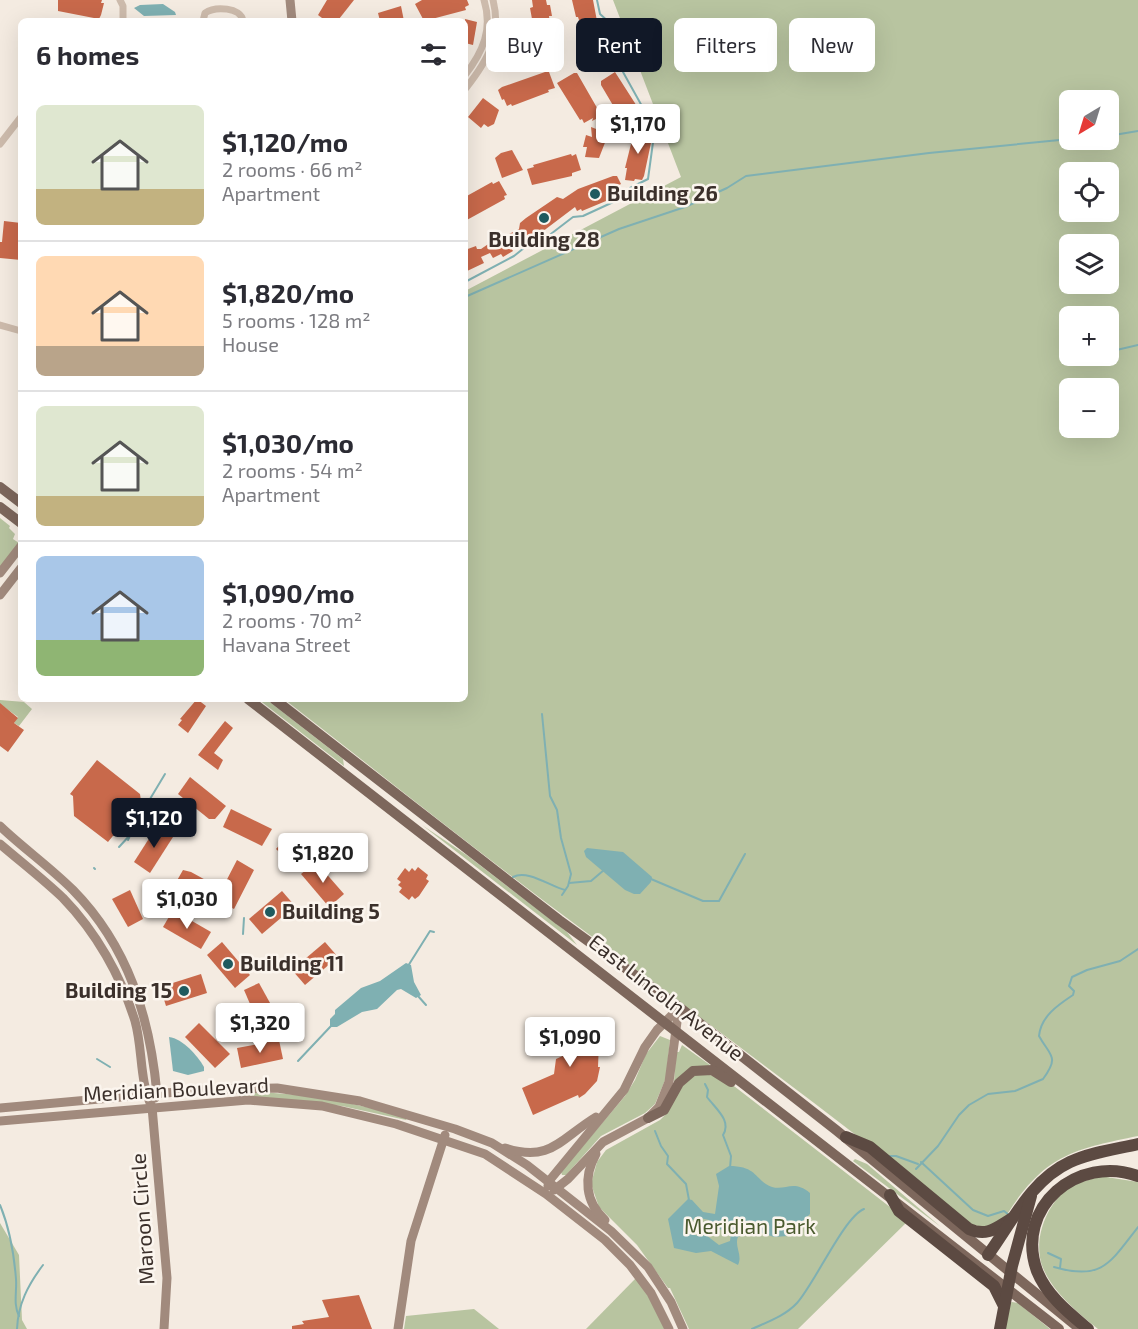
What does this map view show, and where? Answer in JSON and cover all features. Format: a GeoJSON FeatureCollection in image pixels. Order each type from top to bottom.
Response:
{"type":"FeatureCollection","features":[{"type":"Feature","properties":{"kind":"highway"},"geometry":{"type":"LineString","coordinates":[[846,1137],[870,1147],[973,1231],[982,1233],[994,1231],[1011,1219]]}},
{"type":"Feature","properties":{"kind":"highway"},"geometry":{"type":"LineString","coordinates":[[988,1256],[1024,1200],[1032,1195],[1047,1178],[1071,1161],[1138,1144]]}},
{"type":"Feature","properties":{"kind":"highway"},"geometry":{"type":"LineString","coordinates":[[1088,1329],[1056,1300],[1038,1271],[1033,1244],[1038,1220],[1049,1198],[1080,1176],[1097,1171],[1116,1170],[1138,1176]]}},
{"type":"Feature","properties":{"kind":"highway"},"geometry":{"type":"LineString","coordinates":[[890,1195],[899,1211],[994,1286],[1004,1306]]}},
{"type":"Feature","properties":{"kind":"highway"},"geometry":{"type":"LineString","coordinates":[[1000,1329],[1011,1275],[1032,1195]]}},
{"type":"Feature","properties":{"kind":"main road"},"geometry":{"type":"LineString","coordinates":[[290,0],[292,18]]}},
{"type":"Feature","properties":{"kind":"main road"},"geometry":{"type":"LineString","coordinates":[[0,486],[18,501]]}},
{"type":"Feature","properties":{"kind":"main road"},"geometry":{"type":"LineString","coordinates":[[0,507],[18,521]]}},
{"type":"Feature","properties":{"kind":"main road"},"geometry":{"type":"LineString","coordinates":[[0,573],[18,550]]}},
{"type":"Feature","properties":{"kind":"main road"},"geometry":{"type":"LineString","coordinates":[[0,595],[18,572]]}},
{"type":"Feature","properties":{"kind":"main road","name":"East Lincoln Avenue"},"geometry":{"type":"LineString","coordinates":[[252,702],[890,1195],[1059,1329]]}},
{"type":"Feature","properties":{"kind":"main road","name":"East Lincoln Avenue"},"geometry":{"type":"LineString","coordinates":[[278,702],[559,920],[679,1008],[846,1137],[1011,1275],[1080,1329]]}},
{"type":"Feature","properties":{"kind":"main road"},"geometry":{"type":"LineString","coordinates":[[0,826],[72,889],[105,930],[126,965],[143,1010],[151,1040],[157,1094],[152,1107]]}},
{"type":"Feature","properties":{"kind":"main road"},"geometry":{"type":"LineString","coordinates":[[0,844],[62,898],[83,922],[105,954],[134,1021],[146,1095],[152,1107]]}},
{"type":"Feature","properties":{"kind":"main road"},"geometry":{"type":"LineString","coordinates":[[546,1194],[549,1181],[624,1090],[645,1047],[679,1008]]}},
{"type":"Feature","properties":{"kind":"main road"},"geometry":{"type":"LineString","coordinates":[[648,1118],[659,1107],[668,1090],[679,1008]]}},
{"type":"Feature","properties":{"kind":"main road"},"geometry":{"type":"LineString","coordinates":[[546,1194],[558,1188],[603,1142],[666,1108],[677,1086],[686,1076],[704,1069],[720,1073],[774,1114],[789,1118]]}},
{"type":"Feature","properties":{"kind":"main road","name":"Meridian Boulevard"},"geometry":{"type":"LineString","coordinates":[[0,1108],[242,1088],[300,1090],[360,1101],[448,1127],[492,1143],[549,1181],[607,1228],[645,1263],[669,1298],[683,1329]]}},
{"type":"Feature","properties":{"kind":"main road","name":"Meridian Boulevard"},"geometry":{"type":"LineString","coordinates":[[0,1121],[224,1101],[292,1102],[350,1112],[444,1139],[491,1156],[546,1194],[605,1240],[625,1260],[649,1290],[669,1329]]}},
{"type":"Feature","properties":{"kind":"main road","name":"Maroon Circle"},"geometry":{"type":"LineString","coordinates":[[152,1107],[166,1275],[164,1329]]}},
{"type":"Feature","properties":{"kind":"main road"},"geometry":{"type":"LineString","coordinates":[[492,1143],[525,1153],[547,1151],[558,1146],[579,1128],[603,1113]]}},
{"type":"Feature","properties":{"kind":"main road"},"geometry":{"type":"LineString","coordinates":[[398,1329],[411,1243],[448,1127]]}},
{"type":"Feature","properties":{"kind":"main road"},"geometry":{"type":"LineString","coordinates":[[603,1142],[589,1171],[587,1184],[590,1199],[597,1212],[625,1239],[645,1263]]}},
{"type":"Feature","properties":{"kind":"street"},"geometry":{"type":"LineString","coordinates":[[468,71],[480,54],[486,38],[488,20],[484,0]]}},
{"type":"Feature","properties":{"kind":"street"},"geometry":{"type":"LineString","coordinates":[[468,84],[486,61],[493,45],[496,25],[493,0]]}},
{"type":"Feature","properties":{"kind":"street"},"geometry":{"type":"LineString","coordinates":[[123,18],[124,2]]}},
{"type":"Feature","properties":{"kind":"street"},"geometry":{"type":"LineString","coordinates":[[204,18],[205,13],[213,9],[237,11],[242,18]]}},
{"type":"Feature","properties":{"kind":"street"},"geometry":{"type":"LineString","coordinates":[[0,144],[18,121]]}},
{"type":"Feature","properties":{"kind":"street"},"geometry":{"type":"LineString","coordinates":[[0,325],[18,330]]}},
{"type":"Feature","properties":{"kind":"green space"},"geometry":{"type":"Polygon","coordinates":[[[613,0],[1138,0],[1138,1136],[1096,1145],[1063,1158],[1035,1178],[1008,1213],[1010,1214],[992,1229],[970,1224],[825,1111],[504,871],[288,702],[468,702],[468,289],[681,177],[641,72],[662,72],[662,18],[620,18],[613,0]]]}},
{"type":"Feature","properties":{"kind":"green space"},"geometry":{"type":"Polygon","coordinates":[[[0,518],[10,526],[9,528],[15,534],[13,539],[18,544],[0,568],[0,518]]]}},
{"type":"Feature","properties":{"kind":"green space"},"geometry":{"type":"Polygon","coordinates":[[[0,700],[24,702],[32,709],[19,726],[14,723],[18,717],[0,704],[0,700]]]}},
{"type":"Feature","properties":{"kind":"green space"},"geometry":{"type":"Polygon","coordinates":[[[262,702],[270,702],[343,759],[344,766],[262,702]]]}},
{"type":"Feature","properties":{"kind":"green space"},"geometry":{"type":"Polygon","coordinates":[[[422,825],[468,856],[567,932],[577,945],[422,825]]]}},
{"type":"Feature","properties":{"kind":"green space"},"geometry":{"type":"Polygon","coordinates":[[[660,1036],[670,1040],[666,1078],[655,1104],[645,1113],[601,1136],[566,1175],[562,1175],[561,1172],[625,1096],[646,1054],[660,1036]]]}},
{"type":"Feature","properties":{"kind":"green space"},"geometry":{"type":"Polygon","coordinates":[[[682,1045],[710,1065],[674,1082],[676,1052],[679,1052],[682,1045]]]}},
{"type":"Feature","properties":{"kind":"green space","name":"Meridian Park"},"geometry":{"type":"Polygon","coordinates":[[[696,1074],[721,1076],[908,1221],[798,1329],[689,1329],[670,1288],[637,1245],[599,1207],[591,1184],[597,1162],[606,1150],[660,1120],[666,1114],[680,1088],[696,1074]]]}},
{"type":"Feature","properties":{"kind":"green space"},"geometry":{"type":"Polygon","coordinates":[[[251,1092],[291,1094],[330,1100],[407,1118],[406,1120],[342,1106],[239,1097],[239,1094],[251,1092]]]}},
{"type":"Feature","properties":{"kind":"green space"},"geometry":{"type":"Polygon","coordinates":[[[855,1159],[867,1164],[941,1227],[853,1161],[855,1159]]]}},
{"type":"Feature","properties":{"kind":"green space"},"geometry":{"type":"Polygon","coordinates":[[[1100,1176],[1138,1182],[1138,1329],[1098,1329],[1059,1293],[1047,1277],[1040,1257],[1040,1235],[1054,1203],[1069,1188],[1100,1176]]]}},
{"type":"Feature","properties":{"kind":"green space"},"geometry":{"type":"Polygon","coordinates":[[[0,1223],[19,1255],[22,1320],[27,1329],[0,1329],[0,1223]]]}},
{"type":"Feature","properties":{"kind":"green space"},"geometry":{"type":"Polygon","coordinates":[[[636,1278],[653,1303],[665,1329],[586,1329],[636,1278]]]}},
{"type":"Feature","properties":{"kind":"green space"},"geometry":{"type":"Polygon","coordinates":[[[1012,1302],[1018,1303],[1050,1329],[1004,1329],[1012,1302]]]}},
{"type":"Feature","properties":{"kind":"green space"},"geometry":{"type":"Polygon","coordinates":[[[474,1309],[499,1329],[404,1329],[406,1316],[474,1309]]]}},
{"type":"Feature","properties":{"kind":"water"},"geometry":{"type":"Polygon","coordinates":[[[163,4],[176,15],[144,16],[134,8],[140,5],[163,4]]]}},
{"type":"Feature","properties":{"kind":"water"},"geometry":{"type":"Polygon","coordinates":[[[587,848],[623,852],[652,877],[651,882],[640,894],[625,890],[586,857],[584,851],[587,848]]]}},
{"type":"Feature","properties":{"kind":"water"},"geometry":{"type":"Polygon","coordinates":[[[406,963],[411,965],[414,982],[421,995],[416,998],[401,989],[397,990],[377,1009],[362,1012],[337,1027],[330,1027],[330,1019],[335,1014],[335,1010],[361,988],[380,981],[406,963]]]}},
{"type":"Feature","properties":{"kind":"water"},"geometry":{"type":"Polygon","coordinates":[[[169,1037],[189,1048],[201,1062],[204,1071],[188,1075],[173,1071],[169,1037]]]}},
{"type":"Feature","properties":{"kind":"water"},"geometry":{"type":"Polygon","coordinates":[[[729,1166],[745,1168],[772,1187],[794,1186],[804,1189],[810,1193],[810,1214],[788,1236],[774,1237],[753,1230],[738,1237],[740,1258],[738,1265],[711,1251],[696,1253],[674,1248],[668,1219],[688,1199],[692,1200],[703,1212],[715,1214],[719,1186],[716,1174],[729,1166]],[[695,1217],[689,1226],[692,1234],[706,1235],[719,1245],[730,1241],[730,1230],[713,1229],[709,1220],[695,1217]]]}},
{"type":"Feature","properties":{"kind":"building"},"geometry":{"type":"Polygon","coordinates":[[[58,0],[102,0],[101,3],[104,3],[100,18],[58,11],[58,0]]]}},
{"type":"Feature","properties":{"kind":"building"},"geometry":{"type":"Polygon","coordinates":[[[327,0],[354,0],[340,18],[322,18],[318,15],[327,0]]]}},
{"type":"Feature","properties":{"kind":"building"},"geometry":{"type":"Polygon","coordinates":[[[422,0],[467,0],[469,5],[465,7],[466,10],[436,18],[422,18],[415,4],[422,0]]]}},
{"type":"Feature","properties":{"kind":"building"},"geometry":{"type":"Polygon","coordinates":[[[532,0],[546,0],[547,5],[550,5],[552,16],[532,18],[530,8],[533,7],[532,0]]]}},
{"type":"Feature","properties":{"kind":"building"},"geometry":{"type":"Polygon","coordinates":[[[572,0],[593,0],[596,18],[576,17],[572,0]]]}},
{"type":"Feature","properties":{"kind":"building"},"geometry":{"type":"Polygon","coordinates":[[[401,6],[403,18],[379,18],[378,13],[401,6]]]}},
{"type":"Feature","properties":{"kind":"building"},"geometry":{"type":"Polygon","coordinates":[[[468,20],[477,22],[473,45],[468,44],[468,20]]]}},
{"type":"Feature","properties":{"kind":"building"},"geometry":{"type":"Polygon","coordinates":[[[549,72],[555,88],[507,106],[498,90],[549,72]]]}},
{"type":"Feature","properties":{"kind":"building"},"geometry":{"type":"Polygon","coordinates":[[[615,72],[640,111],[641,116],[628,127],[601,85],[601,81],[615,72]]]}},
{"type":"Feature","properties":{"kind":"building"},"geometry":{"type":"Polygon","coordinates":[[[577,73],[600,113],[600,117],[592,121],[593,118],[584,123],[582,119],[580,120],[557,83],[577,73]]]}},
{"type":"Feature","properties":{"kind":"building"},"geometry":{"type":"Polygon","coordinates":[[[483,98],[499,110],[494,124],[488,127],[484,124],[481,128],[468,117],[483,98]]]}},
{"type":"Feature","properties":{"kind":"building"},"geometry":{"type":"Polygon","coordinates":[[[591,127],[604,132],[602,139],[606,140],[599,158],[585,157],[587,147],[583,147],[586,135],[592,137],[591,127]]]}},
{"type":"Feature","properties":{"kind":"building"},"geometry":{"type":"Polygon","coordinates":[[[635,128],[650,133],[652,138],[644,176],[642,180],[635,179],[634,181],[625,180],[627,168],[625,168],[635,128]]]}},
{"type":"Feature","properties":{"kind":"building"},"geometry":{"type":"Polygon","coordinates":[[[512,150],[523,170],[502,178],[495,158],[501,153],[512,150]]]}},
{"type":"Feature","properties":{"kind":"building"},"geometry":{"type":"Polygon","coordinates":[[[571,154],[572,156],[576,154],[581,170],[572,173],[572,176],[532,185],[527,169],[534,167],[533,165],[571,154]]]}},
{"type":"Feature","properties":{"kind":"building"},"geometry":{"type":"Polygon","coordinates":[[[613,176],[617,176],[621,184],[619,185],[621,192],[618,196],[582,211],[581,209],[577,211],[575,207],[534,238],[529,239],[525,233],[517,238],[520,244],[511,248],[513,251],[503,257],[501,254],[493,258],[490,253],[481,257],[484,263],[468,271],[468,249],[476,246],[477,249],[481,249],[503,234],[505,236],[519,229],[520,223],[526,218],[557,197],[563,199],[578,189],[613,176]]]}},
{"type":"Feature","properties":{"kind":"building"},"geometry":{"type":"Polygon","coordinates":[[[499,181],[507,195],[504,196],[505,199],[468,219],[468,195],[492,182],[493,184],[499,181]]]}},
{"type":"Feature","properties":{"kind":"building"},"geometry":{"type":"Polygon","coordinates":[[[4,221],[18,223],[18,260],[0,258],[0,242],[2,242],[4,221]]]}},
{"type":"Feature","properties":{"kind":"building"},"geometry":{"type":"Polygon","coordinates":[[[194,702],[201,702],[206,706],[188,733],[178,725],[182,720],[180,719],[194,702]]]}},
{"type":"Feature","properties":{"kind":"building"},"geometry":{"type":"Polygon","coordinates":[[[0,703],[18,718],[14,723],[24,730],[8,752],[0,746],[0,703]]]}},
{"type":"Feature","properties":{"kind":"building"},"geometry":{"type":"Polygon","coordinates":[[[225,721],[233,728],[214,753],[223,760],[218,770],[198,755],[225,721]]]}},
{"type":"Feature","properties":{"kind":"building"},"geometry":{"type":"Polygon","coordinates":[[[97,760],[140,794],[141,801],[108,842],[74,816],[73,796],[70,794],[97,760]]]}},
{"type":"Feature","properties":{"kind":"building"},"geometry":{"type":"Polygon","coordinates":[[[190,777],[226,806],[215,819],[209,819],[178,794],[190,777]]]}},
{"type":"Feature","properties":{"kind":"building"},"geometry":{"type":"Polygon","coordinates":[[[231,809],[272,829],[262,846],[223,827],[231,809]]]}},
{"type":"Feature","properties":{"kind":"building"},"geometry":{"type":"Polygon","coordinates":[[[157,826],[173,837],[150,873],[134,862],[157,826]]]}},
{"type":"Feature","properties":{"kind":"building"},"geometry":{"type":"Polygon","coordinates":[[[285,839],[301,851],[291,863],[276,849],[285,839]]]}},
{"type":"Feature","properties":{"kind":"building"},"geometry":{"type":"Polygon","coordinates":[[[237,860],[254,870],[234,909],[216,900],[219,895],[211,889],[203,901],[175,884],[183,870],[222,889],[237,860]]]}},
{"type":"Feature","properties":{"kind":"building"},"geometry":{"type":"Polygon","coordinates":[[[316,862],[344,894],[329,907],[301,874],[316,862]]]}},
{"type":"Feature","properties":{"kind":"building"},"geometry":{"type":"Polygon","coordinates":[[[418,867],[428,875],[426,879],[429,881],[419,896],[415,899],[412,896],[409,900],[399,892],[402,888],[398,885],[401,882],[397,879],[405,868],[409,872],[412,868],[415,871],[418,867]]]}},
{"type":"Feature","properties":{"kind":"building"},"geometry":{"type":"Polygon","coordinates":[[[130,890],[143,919],[128,927],[112,899],[130,890]]]}},
{"type":"Feature","properties":{"kind":"building","name":"Building 5"},"geometry":{"type":"Polygon","coordinates":[[[282,891],[295,906],[262,934],[249,919],[282,891]]]}},
{"type":"Feature","properties":{"kind":"building"},"geometry":{"type":"Polygon","coordinates":[[[173,910],[211,932],[201,949],[163,927],[173,910]]]}},
{"type":"Feature","properties":{"kind":"building","name":"Building 11"},"geometry":{"type":"Polygon","coordinates":[[[222,942],[250,975],[235,988],[207,955],[222,942]]]}},
{"type":"Feature","properties":{"kind":"building"},"geometry":{"type":"Polygon","coordinates":[[[325,942],[338,957],[305,985],[292,970],[325,942]]]}},
{"type":"Feature","properties":{"kind":"building","name":"Building 15"},"geometry":{"type":"Polygon","coordinates":[[[201,974],[207,993],[166,1006],[160,987],[201,974]]]}},
{"type":"Feature","properties":{"kind":"building"},"geometry":{"type":"Polygon","coordinates":[[[259,983],[275,1012],[257,1020],[244,990],[259,983]]]}},
{"type":"Feature","properties":{"kind":"building"},"geometry":{"type":"Polygon","coordinates":[[[571,1017],[600,1017],[598,1067],[600,1067],[597,1081],[579,1098],[578,1095],[533,1115],[522,1088],[554,1074],[556,1059],[569,1053],[571,1017]]]}},
{"type":"Feature","properties":{"kind":"building"},"geometry":{"type":"Polygon","coordinates":[[[199,1023],[230,1054],[215,1068],[185,1037],[199,1023]]]}},
{"type":"Feature","properties":{"kind":"building"},"geometry":{"type":"Polygon","coordinates":[[[279,1040],[283,1059],[241,1068],[237,1048],[279,1040]]]}},
{"type":"Feature","properties":{"kind":"building"},"geometry":{"type":"Polygon","coordinates":[[[359,1295],[372,1329],[292,1329],[292,1326],[304,1324],[302,1321],[329,1317],[322,1300],[359,1295]]]}},
{"type":"Feature","properties":{"kind":"waterway"},"geometry":{"type":"LineString","coordinates":[[468,280],[514,256],[524,248],[543,240],[573,217],[583,216],[622,198],[630,188],[648,179],[654,135],[645,124],[643,108],[623,72],[623,57],[610,23],[600,14],[597,0]]}},
{"type":"Feature","properties":{"kind":"waterway"},"geometry":{"type":"LineString","coordinates":[[1119,134],[1138,131]]}},
{"type":"Feature","properties":{"kind":"waterway"},"geometry":{"type":"LineString","coordinates":[[468,296],[619,229],[685,207],[727,188],[746,176],[929,153],[1059,140]]}},
{"type":"Feature","properties":{"kind":"waterway"},"geometry":{"type":"LineString","coordinates":[[1119,349],[1138,345]]}},
{"type":"Feature","properties":{"kind":"waterway"},"geometry":{"type":"LineString","coordinates":[[542,714],[550,796],[557,810],[561,838],[571,874],[568,886],[562,895]]}},
{"type":"Feature","properties":{"kind":"waterway"},"geometry":{"type":"LineString","coordinates":[[128,840],[165,774]]}},
{"type":"Feature","properties":{"kind":"waterway"},"geometry":{"type":"LineString","coordinates":[[119,847],[131,834]]}},
{"type":"Feature","properties":{"kind":"waterway"},"geometry":{"type":"LineString","coordinates":[[651,879],[703,901],[719,901],[745,854]]}},
{"type":"Feature","properties":{"kind":"waterway"},"geometry":{"type":"LineString","coordinates":[[569,883],[591,881],[604,870]]}},
{"type":"Feature","properties":{"kind":"waterway"},"geometry":{"type":"LineString","coordinates":[[513,877],[525,875],[565,890]]}},
{"type":"Feature","properties":{"kind":"waterway"},"geometry":{"type":"LineString","coordinates":[[243,934],[244,918]]}},
{"type":"Feature","properties":{"kind":"waterway"},"geometry":{"type":"LineString","coordinates":[[408,966],[430,931],[434,932]]}},
{"type":"Feature","properties":{"kind":"waterway"},"geometry":{"type":"LineString","coordinates":[[916,1169],[938,1146],[959,1115],[969,1105],[988,1094],[1015,1091],[1043,1079],[1051,1065],[1052,1056],[1039,1036],[1040,1029],[1051,1012],[1073,995],[1074,991],[1069,986],[1072,977],[1087,970],[1120,961],[1138,949]]}},
{"type":"Feature","properties":{"kind":"waterway"},"geometry":{"type":"LineString","coordinates":[[418,996],[426,1005]]}},
{"type":"Feature","properties":{"kind":"waterway"},"geometry":{"type":"LineString","coordinates":[[298,1061],[331,1026]]}},
{"type":"Feature","properties":{"kind":"waterway"},"geometry":{"type":"LineString","coordinates":[[97,1059],[110,1067]]}},
{"type":"Feature","properties":{"kind":"waterway"},"geometry":{"type":"LineString","coordinates":[[705,1084],[708,1090],[707,1097],[726,1125],[723,1135],[731,1156],[730,1168]]}},
{"type":"Feature","properties":{"kind":"waterway"},"geometry":{"type":"LineString","coordinates":[[655,1131],[668,1156],[667,1164],[686,1184],[689,1200]]}},
{"type":"Feature","properties":{"kind":"waterway"},"geometry":{"type":"LineString","coordinates":[[890,1156],[918,1164]]}},
{"type":"Feature","properties":{"kind":"waterway"},"geometry":{"type":"LineString","coordinates":[[921,1162],[973,1210],[988,1216],[1004,1211],[1009,1215]]}},
{"type":"Feature","properties":{"kind":"waterway"},"geometry":{"type":"LineString","coordinates":[[0,1205],[13,1251],[19,1316]]}},
{"type":"Feature","properties":{"kind":"waterway"},"geometry":{"type":"LineString","coordinates":[[752,1329],[781,1315],[797,1303],[848,1224],[864,1209]]}},
{"type":"Feature","properties":{"kind":"waterway"},"geometry":{"type":"LineString","coordinates":[[1054,1267],[1083,1272],[1104,1266],[1138,1227]]}},
{"type":"Feature","properties":{"kind":"waterway"},"geometry":{"type":"LineString","coordinates":[[1048,1253],[1061,1259],[1060,1268]]}},
{"type":"Feature","properties":{"kind":"waterway"},"geometry":{"type":"LineString","coordinates":[[17,1329],[19,1311],[25,1295],[43,1265]]}},
{"type":"Feature","properties":{"kind":"place","name":"Building 26"},"geometry":{"type":"Point","coordinates":[595,194]}},
{"type":"Feature","properties":{"kind":"place","name":"Building 28"},"geometry":{"type":"Point","coordinates":[544,218]}},
{"type":"Feature","properties":{"kind":"place","name":"Building 5"},"geometry":{"type":"Point","coordinates":[270,912]}},
{"type":"Feature","properties":{"kind":"place","name":"Building 11"},"geometry":{"type":"Point","coordinates":[228,964]}},
{"type":"Feature","properties":{"kind":"place","name":"Building 15"},"geometry":{"type":"Point","coordinates":[184,991]}}]}
